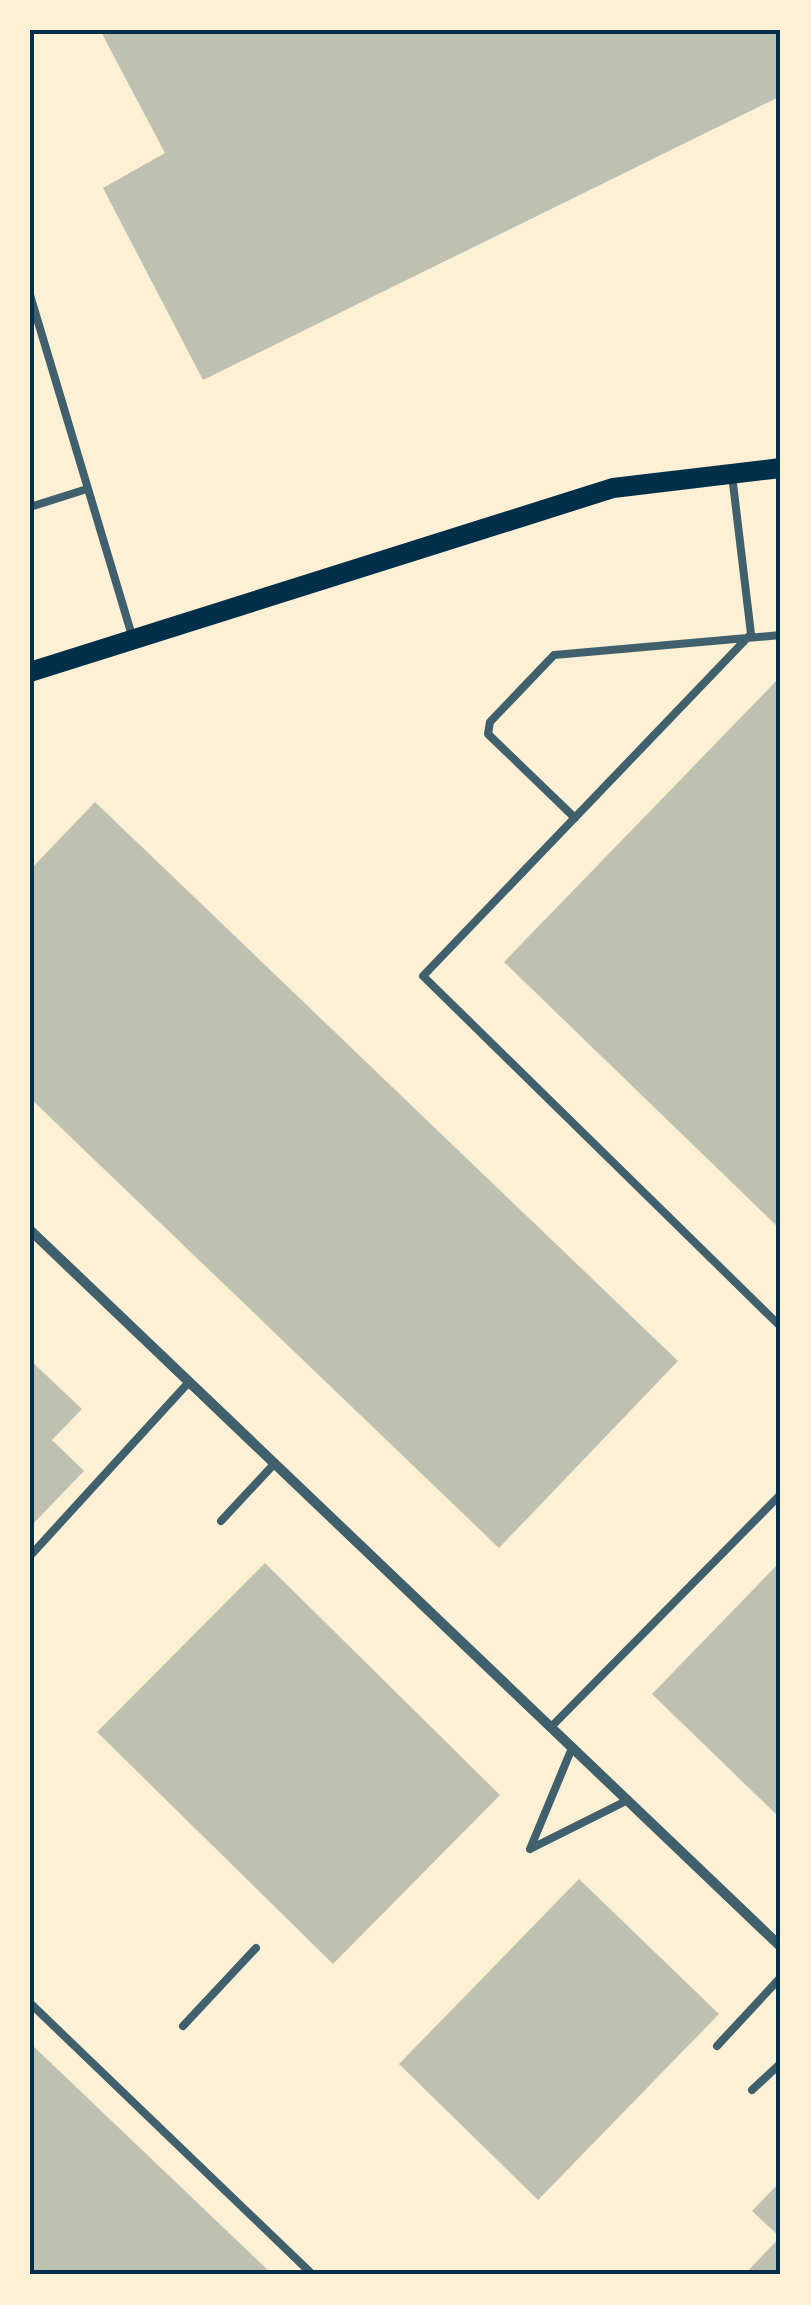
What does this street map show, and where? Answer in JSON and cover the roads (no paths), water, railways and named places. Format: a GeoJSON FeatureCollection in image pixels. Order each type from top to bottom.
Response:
{"type":"FeatureCollection","features":[{"type":"Feature","properties":{"kind":"main road"},"geometry":{"type":"LineString","coordinates":[[30,672],[613,488],[781,468]]}},
{"type":"Feature","properties":{"kind":"street"},"geometry":{"type":"LineString","coordinates":[[30,1230],[781,1947]]}},
{"type":"Feature","properties":{"kind":"lane"},"geometry":{"type":"LineString","coordinates":[[30,295],[133,639]]}},
{"type":"Feature","properties":{"kind":"lane"},"geometry":{"type":"LineString","coordinates":[[732,474],[751,634]]}},
{"type":"Feature","properties":{"kind":"lane"},"geometry":{"type":"LineString","coordinates":[[30,507],[87,488]]}},
{"type":"Feature","properties":{"kind":"lane"},"geometry":{"type":"LineString","coordinates":[[751,634],[423,976],[781,1327]]}},
{"type":"Feature","properties":{"kind":"lane"},"geometry":{"type":"LineString","coordinates":[[575,818],[488,734],[490,722],[554,655],[781,634]]}},
{"type":"Feature","properties":{"kind":"lane"},"geometry":{"type":"LineString","coordinates":[[30,1556],[189,1382]]}},
{"type":"Feature","properties":{"kind":"lane"},"geometry":{"type":"LineString","coordinates":[[221,1521],[274,1463]]}},
{"type":"Feature","properties":{"kind":"lane"},"geometry":{"type":"LineString","coordinates":[[552,1727],[781,1494]]}},
{"type":"Feature","properties":{"kind":"lane"},"geometry":{"type":"LineString","coordinates":[[572,1748],[530,1849],[628,1800]]}},
{"type":"Feature","properties":{"kind":"lane"},"geometry":{"type":"LineString","coordinates":[[184,2026],[256,1948]]}},
{"type":"Feature","properties":{"kind":"lane"},"geometry":{"type":"LineString","coordinates":[[717,2046],[781,1977]]}},
{"type":"Feature","properties":{"kind":"lane"},"geometry":{"type":"LineString","coordinates":[[30,2002],[313,2275]]}},
{"type":"Feature","properties":{"kind":"lane"},"geometry":{"type":"LineString","coordinates":[[752,2090],[781,2063]]}}]}
